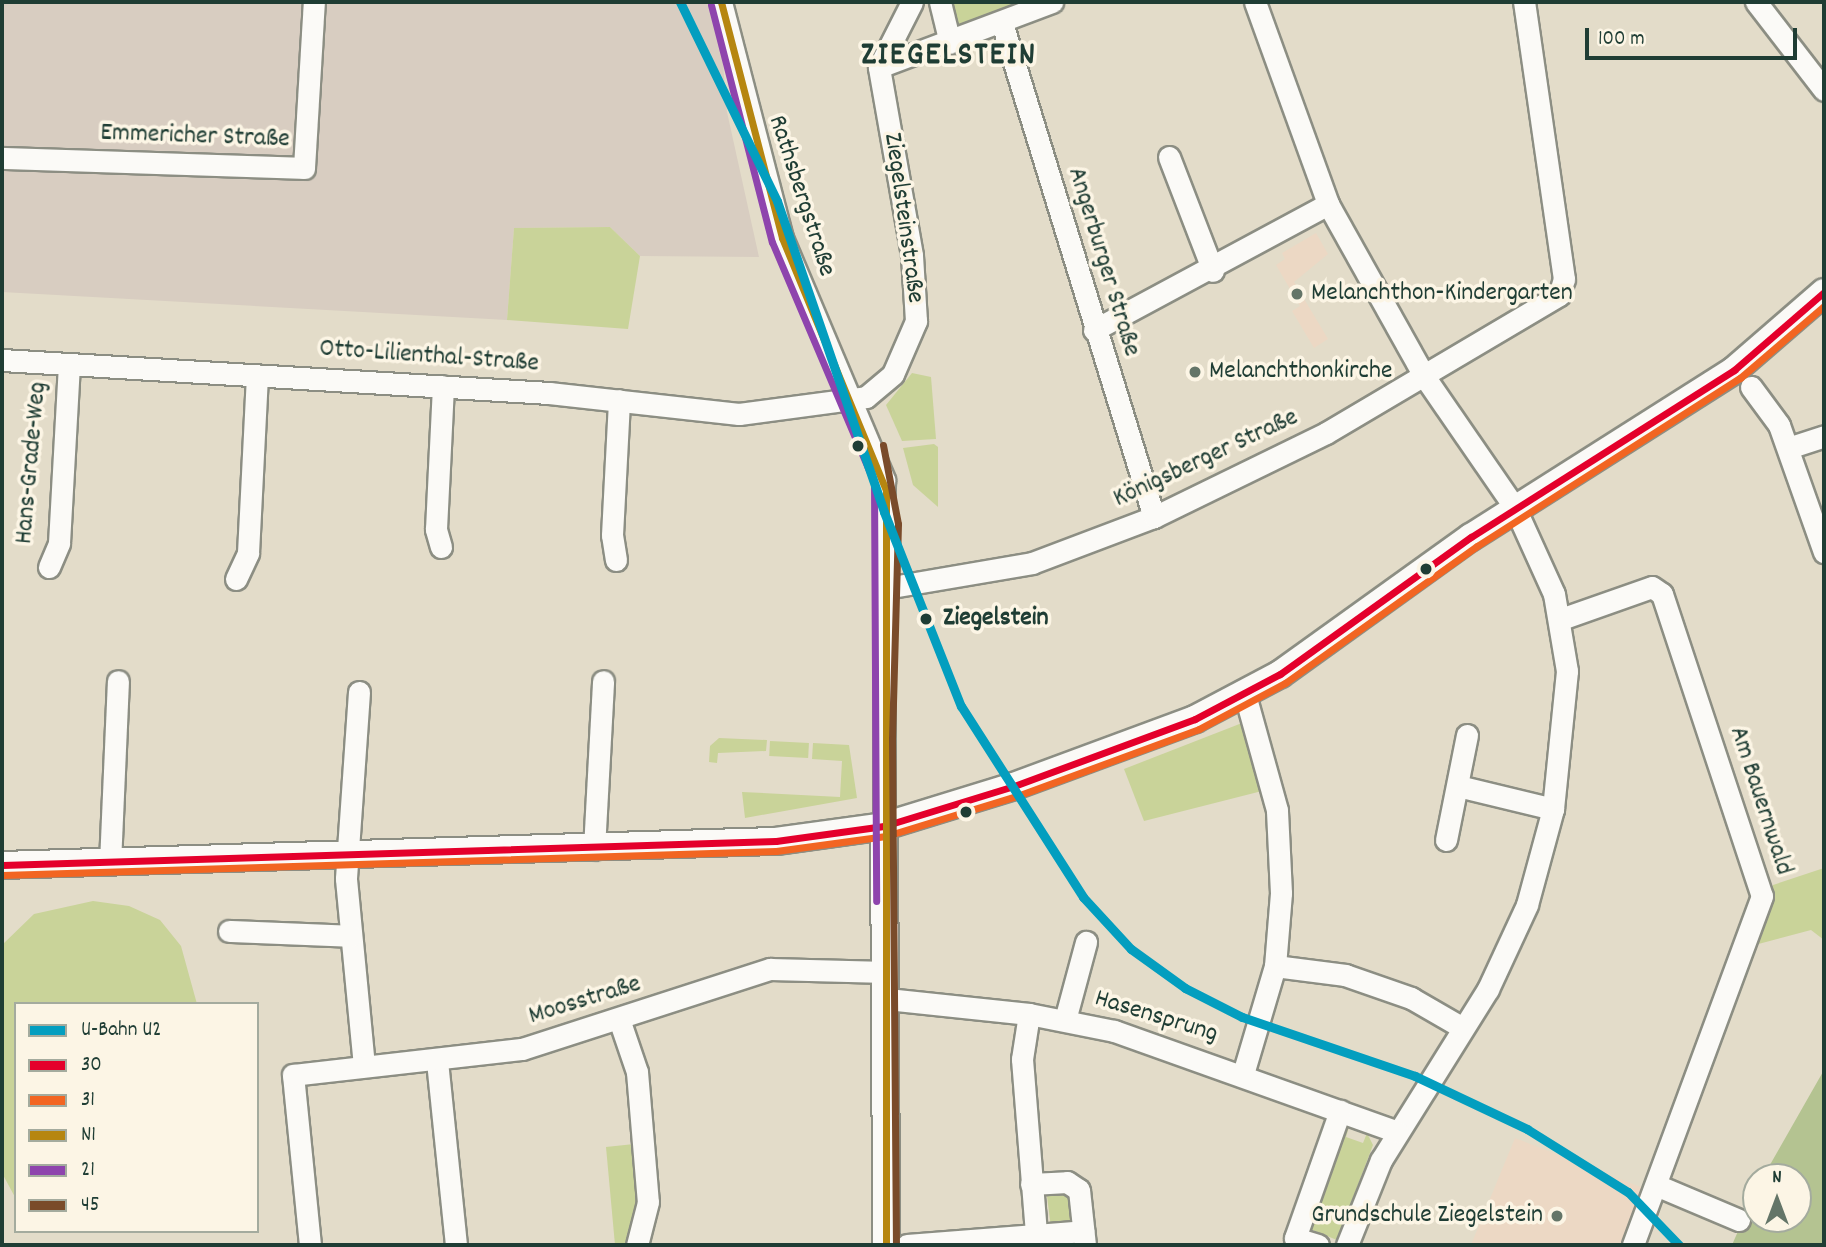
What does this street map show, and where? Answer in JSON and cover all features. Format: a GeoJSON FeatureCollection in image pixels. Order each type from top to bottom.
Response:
{"type":"FeatureCollection","features":[{"type":"Feature","properties":{"kind":"main road"},"geometry":{"type":"LineString","coordinates":[[2,865],[594,849],[776,841],[884,826],[1105,755],[1245,695],[1516,508],[1734,370],[1824,292]]}},
{"type":"Feature","properties":{"kind":"main road"},"geometry":{"type":"LineString","coordinates":[[884,826],[887,972],[886,1245]]}},
{"type":"Feature","properties":{"kind":"street","name":"Emmericher Straße"},"geometry":{"type":"LineString","coordinates":[[2,158],[304,168],[314,2]]}},
{"type":"Feature","properties":{"kind":"street","name":"Rathsbergstraße"},"geometry":{"type":"LineString","coordinates":[[720,2],[782,237],[851,400]]}},
{"type":"Feature","properties":{"kind":"street"},"geometry":{"type":"LineString","coordinates":[[879,67],[912,2]]}},
{"type":"Feature","properties":{"kind":"street"},"geometry":{"type":"LineString","coordinates":[[940,2],[950,43]]}},
{"type":"Feature","properties":{"kind":"street"},"geometry":{"type":"LineString","coordinates":[[879,67],[950,43],[1052,2]]}},
{"type":"Feature","properties":{"kind":"street"},"geometry":{"type":"LineString","coordinates":[[1255,2],[1328,204],[1424,376],[1516,508],[1560,619],[1567,703],[1553,809],[1511,944],[1463,1028],[1398,1132],[1347,1245]]}},
{"type":"Feature","properties":{"kind":"street","name":"Königsberger Straße"},"geometry":{"type":"LineString","coordinates":[[886,588],[1032,563],[1154,517],[1326,433],[1559,295],[1564,279],[1524,2]]}},
{"type":"Feature","properties":{"kind":"street"},"geometry":{"type":"LineString","coordinates":[[1756,2],[1823,87]]}},
{"type":"Feature","properties":{"kind":"street","name":"Angerburger Straße"},"geometry":{"type":"LineString","coordinates":[[1002,23],[1094,330],[1154,517]]}},
{"type":"Feature","properties":{"kind":"street","name":"Ziegelsteinstraße"},"geometry":{"type":"LineString","coordinates":[[851,400],[875,392],[893,374],[917,311],[879,67]]}},
{"type":"Feature","properties":{"kind":"street"},"geometry":{"type":"LineString","coordinates":[[1169,157],[1213,271]]}},
{"type":"Feature","properties":{"kind":"street"},"geometry":{"type":"LineString","coordinates":[[1094,330],[1213,271],[1328,204]]}},
{"type":"Feature","properties":{"kind":"street","name":"Otto-Lilienthal-Straße"},"geometry":{"type":"LineString","coordinates":[[2,360],[443,386],[619,400],[739,414],[851,400]]}},
{"type":"Feature","properties":{"kind":"street","name":"Hans-Grade-Weg"},"geometry":{"type":"LineString","coordinates":[[49,566],[59,544],[69,364]]}},
{"type":"Feature","properties":{"kind":"street"},"geometry":{"type":"LineString","coordinates":[[236,579],[248,553],[257,375]]}},
{"type":"Feature","properties":{"kind":"street"},"geometry":{"type":"LineString","coordinates":[[441,547],[436,529],[443,386]]}},
{"type":"Feature","properties":{"kind":"street"},"geometry":{"type":"LineString","coordinates":[[1751,387],[1772,411],[1788,447],[1824,552]]}},
{"type":"Feature","properties":{"kind":"street"},"geometry":{"type":"LineString","coordinates":[[616,560],[612,535],[619,400]]}},
{"type":"Feature","properties":{"kind":"street"},"geometry":{"type":"LineString","coordinates":[[851,400],[886,490],[884,826]]}},
{"type":"Feature","properties":{"kind":"street"},"geometry":{"type":"LineString","coordinates":[[1788,447],[1824,436]]}},
{"type":"Feature","properties":{"kind":"street","name":"Am Bauernwald"},"geometry":{"type":"LineString","coordinates":[[1560,619],[1652,587],[1662,594],[1762,896],[1633,1245]]}},
{"type":"Feature","properties":{"kind":"street"},"geometry":{"type":"LineString","coordinates":[[110,863],[118,681]]}},
{"type":"Feature","properties":{"kind":"street"},"geometry":{"type":"LineString","coordinates":[[594,849],[603,681]]}},
{"type":"Feature","properties":{"kind":"street"},"geometry":{"type":"LineString","coordinates":[[359,692],[348,856],[351,936],[364,1066]]}},
{"type":"Feature","properties":{"kind":"street"},"geometry":{"type":"LineString","coordinates":[[1243,1074],[1275,966],[1281,904],[1277,810],[1245,695]]}},
{"type":"Feature","properties":{"kind":"street"},"geometry":{"type":"LineString","coordinates":[[1446,841],[1467,735]]}},
{"type":"Feature","properties":{"kind":"street"},"geometry":{"type":"LineString","coordinates":[[1458,786],[1553,809]]}},
{"type":"Feature","properties":{"kind":"street"},"geometry":{"type":"LineString","coordinates":[[229,931],[351,936]]}},
{"type":"Feature","properties":{"kind":"street"},"geometry":{"type":"LineString","coordinates":[[1065,1020],[1086,942]]}},
{"type":"Feature","properties":{"kind":"street"},"geometry":{"type":"LineString","coordinates":[[1275,966],[1345,975],[1411,998],[1463,1028]]}},
{"type":"Feature","properties":{"kind":"street","name":"Moosstraße"},"geometry":{"type":"LineString","coordinates":[[310,1245],[293,1075],[437,1061],[522,1049],[620,1022],[770,969],[887,972]]}},
{"type":"Feature","properties":{"kind":"street","name":"Hasensprung"},"geometry":{"type":"LineString","coordinates":[[887,999],[1065,1020],[1243,1074],[1398,1132]]}},
{"type":"Feature","properties":{"kind":"street"},"geometry":{"type":"LineString","coordinates":[[1029,1014],[1022,1059],[1036,1240]]}},
{"type":"Feature","properties":{"kind":"street"},"geometry":{"type":"LineString","coordinates":[[620,1022],[637,1072],[647,1190],[647,1223],[637,1245]]}},
{"type":"Feature","properties":{"kind":"street"},"geometry":{"type":"LineString","coordinates":[[437,1061],[456,1245]]}},
{"type":"Feature","properties":{"kind":"street"},"geometry":{"type":"LineString","coordinates":[[1318,1245],[1296,1238],[1340,1111]]}},
{"type":"Feature","properties":{"kind":"street"},"geometry":{"type":"LineString","coordinates":[[907,1245],[1084,1238],[1080,1190],[1067,1182],[1031,1184]]}},
{"type":"Feature","properties":{"kind":"street"},"geometry":{"type":"LineString","coordinates":[[1656,1185],[1739,1220]]}},
{"type":"Feature","properties":{"kind":"shaded area"},"geometry":{"type":"Polygon","coordinates":[[[2,2],[718,2],[727,112],[759,257],[640,256],[610,227],[514,228],[507,320],[2,292],[2,2]]]}},
{"type":"Feature","properties":{"kind":"shaded area","name":"Melanchthon-Kindergarten"},"geometry":{"type":"Polygon","coordinates":[[[1316,233],[1328,254],[1294,282],[1328,339],[1314,348],[1292,311],[1300,306],[1276,265],[1285,259],[1282,253],[1316,233]]]}},
{"type":"Feature","properties":{"kind":"shaded area","name":"Grundschule Ziegelstein"},"geometry":{"type":"Polygon","coordinates":[[[1515,1138],[1643,1188],[1623,1245],[1471,1245],[1515,1138]]]}},
{"type":"Feature","properties":{"kind":"green space"},"geometry":{"type":"Polygon","coordinates":[[[943,2],[1031,2],[952,34],[943,2]]]}},
{"type":"Feature","properties":{"kind":"green space"},"geometry":{"type":"Polygon","coordinates":[[[610,227],[640,256],[628,329],[507,320],[514,228],[610,227]]]}},
{"type":"Feature","properties":{"kind":"green space"},"geometry":{"type":"Polygon","coordinates":[[[912,373],[931,377],[936,439],[902,441],[886,405],[912,373]]]}},
{"type":"Feature","properties":{"kind":"green space"},"geometry":{"type":"Polygon","coordinates":[[[934,444],[938,447],[938,507],[913,485],[903,448],[934,444]]]}},
{"type":"Feature","properties":{"kind":"green space"},"geometry":{"type":"Polygon","coordinates":[[[1242,723],[1262,791],[1144,821],[1124,769],[1242,723]]]}},
{"type":"Feature","properties":{"kind":"green space"},"geometry":{"type":"Polygon","coordinates":[[[719,738],[767,740],[766,751],[718,753],[717,763],[709,762],[710,746],[719,738]]]}},
{"type":"Feature","properties":{"kind":"green space"},"geometry":{"type":"Polygon","coordinates":[[[770,741],[809,743],[808,758],[769,756],[770,741]]]}},
{"type":"Feature","properties":{"kind":"green space"},"geometry":{"type":"Polygon","coordinates":[[[813,743],[849,745],[857,798],[745,818],[742,792],[840,797],[842,761],[812,759],[813,743]]]}},
{"type":"Feature","properties":{"kind":"green space"},"geometry":{"type":"Polygon","coordinates":[[[1824,868],[1824,940],[1811,930],[1751,946],[1773,885],[1824,868]]]}},
{"type":"Feature","properties":{"kind":"green space"},"geometry":{"type":"Polygon","coordinates":[[[93,901],[129,906],[160,920],[181,946],[196,1002],[14,1002],[14,1195],[2,1173],[2,945],[34,914],[93,901]]]}},
{"type":"Feature","properties":{"kind":"green space"},"geometry":{"type":"Polygon","coordinates":[[[1824,1070],[1824,1245],[1732,1245],[1742,1222],[1742,1233],[1812,1233],[1812,1163],[1771,1163],[1824,1070]]]}},
{"type":"Feature","properties":{"kind":"green space"},"geometry":{"type":"Polygon","coordinates":[[[1343,1124],[1349,1127],[1346,1137],[1363,1143],[1367,1133],[1373,1145],[1337,1240],[1307,1228],[1343,1124]]]}},
{"type":"Feature","properties":{"kind":"green space"},"geometry":{"type":"Polygon","coordinates":[[[634,1144],[640,1211],[629,1245],[615,1245],[606,1147],[634,1144]]]}},
{"type":"Feature","properties":{"kind":"green space"},"geometry":{"type":"Polygon","coordinates":[[[1046,1188],[1075,1195],[1073,1227],[1051,1228],[1046,1188]]]}},
{"type":"Feature","properties":{"kind":"metro line","name":"U2"},"geometry":{"type":"LineString","coordinates":[[680,2],[777,201],[884,512],[961,706],[1083,897],[1131,949],[1185,988],[1242,1017],[1415,1076],[1527,1129],[1628,1192],[1679,1245]]}},
{"type":"Feature","properties":{"kind":"transit line","name":"N1"},"geometry":{"type":"LineString","coordinates":[[721,2],[782,238],[886,490],[886,1245]]}},
{"type":"Feature","properties":{"kind":"transit line","name":"21"},"geometry":{"type":"LineString","coordinates":[[711,5],[772,242],[874,482],[876,901]]}},
{"type":"Feature","properties":{"kind":"transit line","name":"30"},"geometry":{"type":"LineString","coordinates":[[2,865],[776,841],[884,826],[1014,786],[1195,719],[1280,674],[1471,537],[1734,370],[1824,292]]}},
{"type":"Feature","properties":{"kind":"transit line","name":"31"},"geometry":{"type":"LineString","coordinates":[[2,875],[776,851],[886,836],[1017,796],[1199,729],[1285,683],[1477,546],[1740,378],[1824,306]]}},
{"type":"Feature","properties":{"kind":"transit line","name":"45"},"geometry":{"type":"LineString","coordinates":[[883,445],[898,524],[892,739],[896,1245]]}},
{"type":"Feature","properties":{"kind":"place","name":"Melanchthon-Kindergarten"},"geometry":{"type":"Point","coordinates":[1297,294]}},
{"type":"Feature","properties":{"kind":"place","name":"Melanchthonkirche"},"geometry":{"type":"Point","coordinates":[1195,372]}},
{"type":"Feature","properties":{"kind":"place","name":"Ziegelstein"},"geometry":{"type":"Point","coordinates":[926,619]}},
{"type":"Feature","properties":{"kind":"place","name":"Grundschule Ziegelstein"},"geometry":{"type":"Point","coordinates":[1557,1216]}},
{"type":"Feature","properties":{"kind":"district","name":"ZIEGELSTEIN"},"geometry":{"type":"Point","coordinates":[949,57]}}]}
